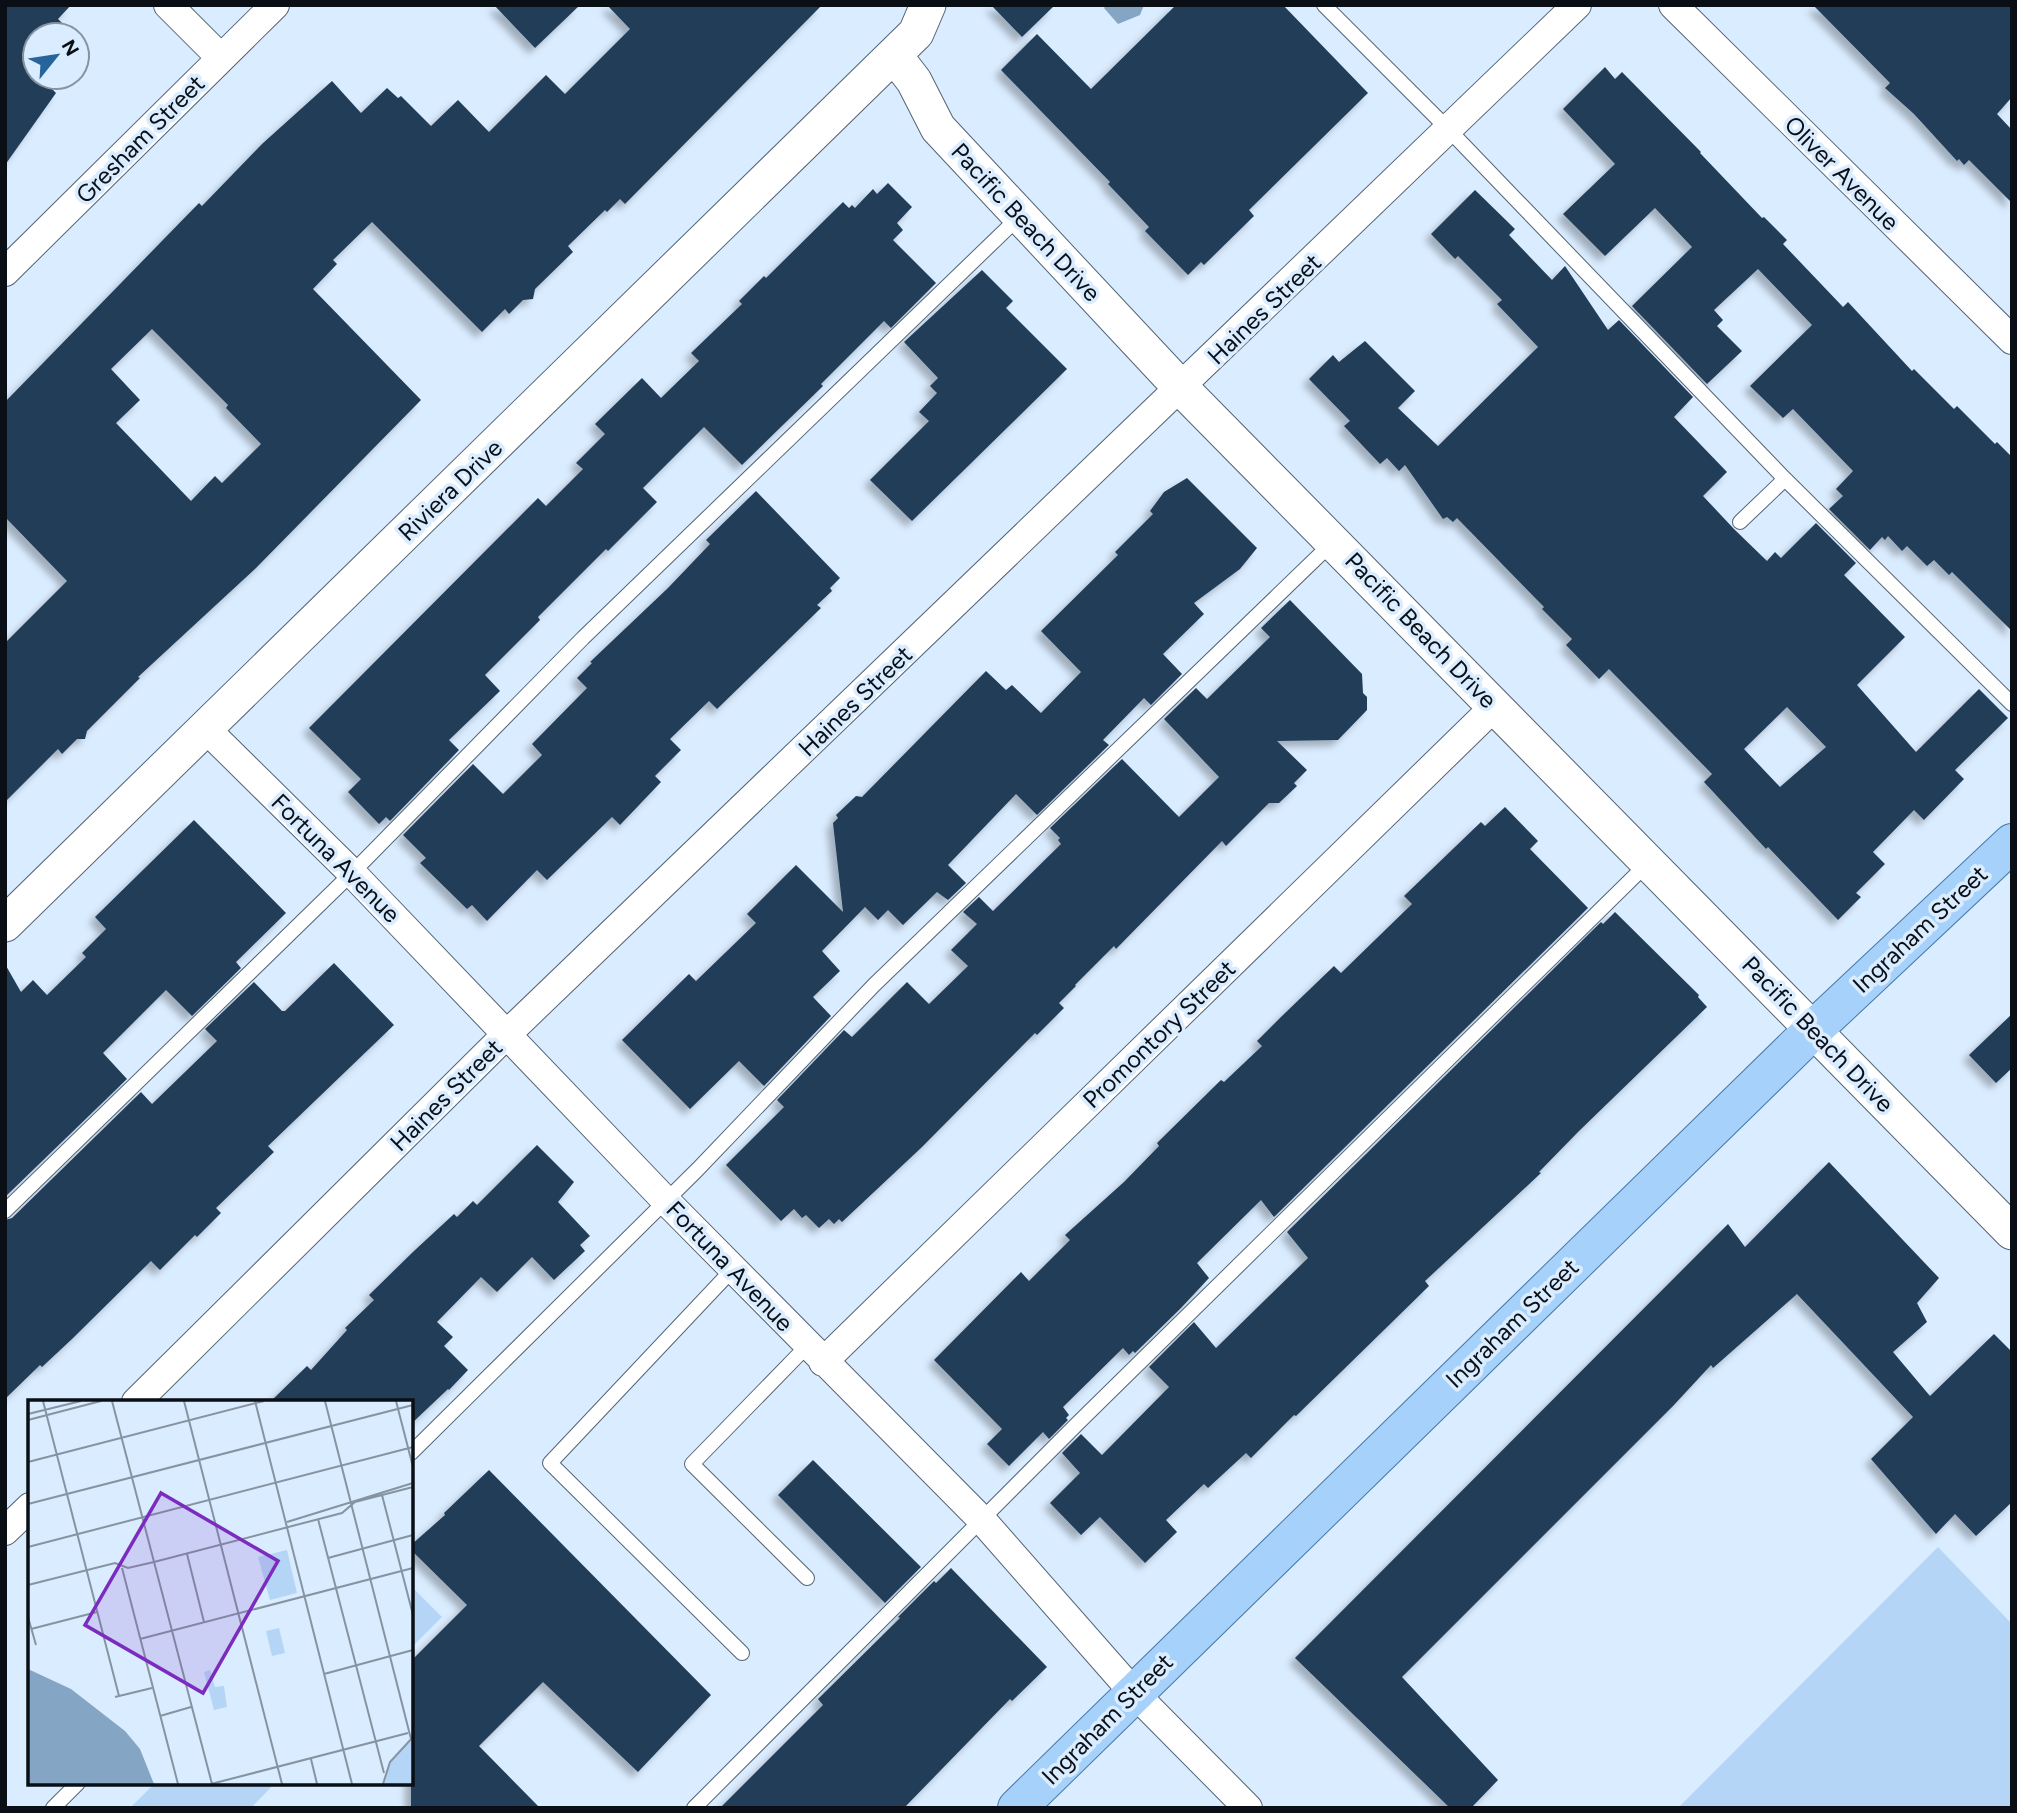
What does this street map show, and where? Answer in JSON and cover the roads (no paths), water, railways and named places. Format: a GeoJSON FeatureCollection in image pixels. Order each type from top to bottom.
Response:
{"type":"FeatureCollection","features":[{"type":"Feature","properties":{"kind":"main road","name":"Ingraham Street"},"geometry":{"type":"LineString","coordinates":[[1017,1808],[1814,1029],[2012,843]]}},
{"type":"Feature","properties":{"kind":"street"},"geometry":{"type":"LineString","coordinates":[[168,5],[221,58]]}},
{"type":"Feature","properties":{"kind":"street","name":"Gresham Street"},"geometry":{"type":"LineString","coordinates":[[5,272],[275,5]]}},
{"type":"Feature","properties":{"kind":"street"},"geometry":{"type":"LineString","coordinates":[[894,55],[916,33],[928,5]]}},
{"type":"Feature","properties":{"kind":"street","name":"Haines Street"},"geometry":{"type":"LineString","coordinates":[[138,1400],[506,1035],[1577,5]]}},
{"type":"Feature","properties":{"kind":"street","name":"Oliver Avenue"},"geometry":{"type":"LineString","coordinates":[[1673,5],[2012,340]]}},
{"type":"Feature","properties":{"kind":"street","name":"Pacific Beach Drive"},"geometry":{"type":"LineString","coordinates":[[894,55],[914,81],[938,128],[1181,388],[2012,1232]]}},
{"type":"Feature","properties":{"kind":"street","name":"Riviera Drive"},"geometry":{"type":"LineString","coordinates":[[5,924],[894,55]]}},
{"type":"Feature","properties":{"kind":"street","name":"Promontory Street"},"geometry":{"type":"LineString","coordinates":[[815,1354],[1495,706]]}},
{"type":"Feature","properties":{"kind":"street","name":"Fortuna Avenue"},"geometry":{"type":"LineString","coordinates":[[206,729],[352,873],[666,1201],[982,1520],[1133,1693],[1248,1808]]}},
{"type":"Feature","properties":{"kind":"street"},"geometry":{"type":"LineString","coordinates":[[5,1531],[28,1509]]}},
{"type":"Feature","properties":{"kind":"lane"},"geometry":{"type":"LineString","coordinates":[[1324,5],[1449,130],[1785,479],[2012,704]]}},
{"type":"Feature","properties":{"kind":"lane"},"geometry":{"type":"LineString","coordinates":[[5,1211],[352,873],[583,638],[1021,215]]}},
{"type":"Feature","properties":{"kind":"lane"},"geometry":{"type":"LineString","coordinates":[[1740,522],[1785,479]]}},
{"type":"Feature","properties":{"kind":"lane"},"geometry":{"type":"LineString","coordinates":[[413,1451],[666,1201],[874,985],[1334,541]]}},
{"type":"Feature","properties":{"kind":"lane"},"geometry":{"type":"LineString","coordinates":[[694,1808],[1078,1423],[1649,863]]}},
{"type":"Feature","properties":{"kind":"lane"},"geometry":{"type":"LineString","coordinates":[[734,1268],[550,1463],[742,1653]]}},
{"type":"Feature","properties":{"kind":"lane"},"geometry":{"type":"LineString","coordinates":[[807,1578],[692,1464],[815,1354]]}},
{"type":"Feature","properties":{"kind":"lane"},"geometry":{"type":"LineString","coordinates":[[53,1808],[76,1785]]}}]}
